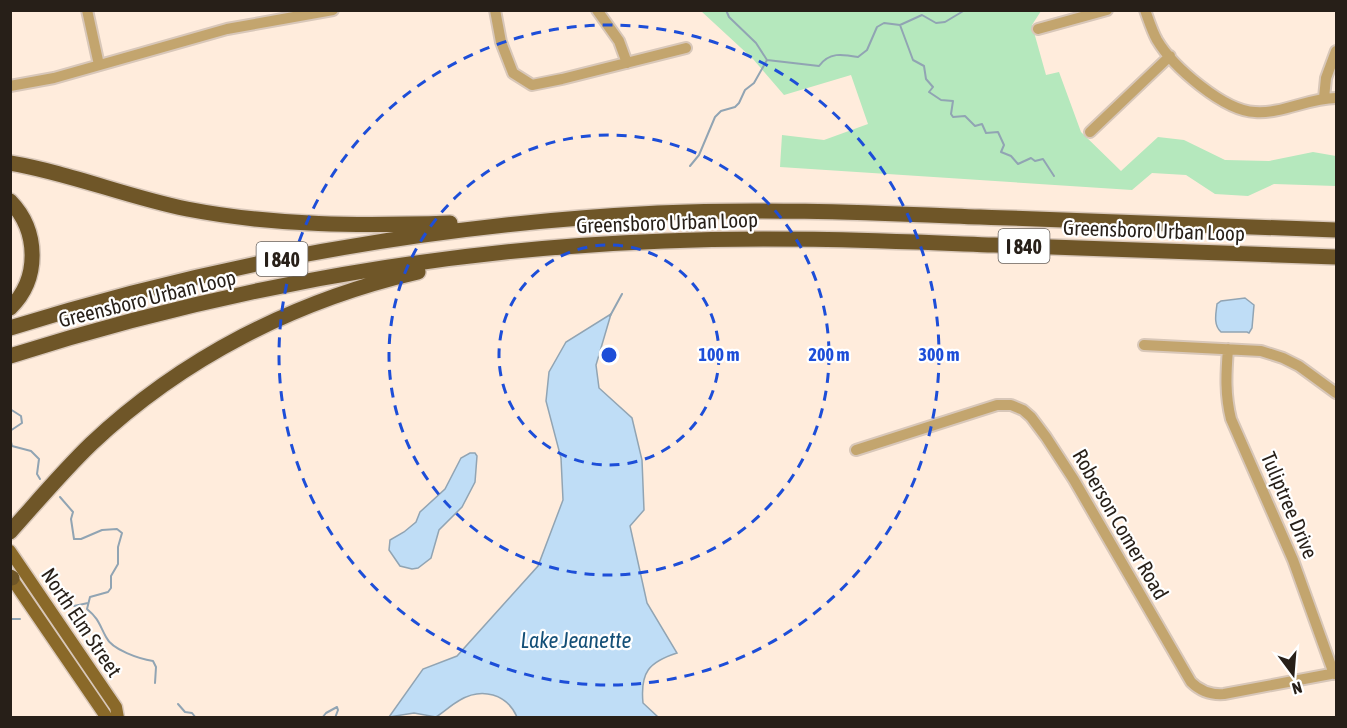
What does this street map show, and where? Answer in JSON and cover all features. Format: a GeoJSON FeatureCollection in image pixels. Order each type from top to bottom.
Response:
{"type":"FeatureCollection","features":[{"type":"Feature","properties":{"kind":"highway"},"geometry":{"type":"LineString","coordinates":[[10,163],[161,203],[265,221],[323,225],[377,225],[560,220]]}},
{"type":"Feature","properties":{"kind":"highway"},"geometry":{"type":"LineString","coordinates":[[10,201],[24,220],[33,248],[29,279],[21,296],[10,309]]}},
{"type":"Feature","properties":{"kind":"highway","name":"Greensboro Urban Loop"},"geometry":{"type":"LineString","coordinates":[[10,328],[122,296],[260,263],[410,237],[560,220],[660,213],[811,211],[1336,230]]}},
{"type":"Feature","properties":{"kind":"highway","name":"Greensboro Urban Loop"},"geometry":{"type":"LineString","coordinates":[[10,356],[139,320],[266,290],[394,267],[512,252],[651,241],[770,238],[1336,257]]}},
{"type":"Feature","properties":{"kind":"highway"},"geometry":{"type":"LineString","coordinates":[[10,532],[62,473],[110,427],[168,381],[231,342],[280,318],[343,293],[388,279],[512,252]]}},
{"type":"Feature","properties":{"kind":"main road","name":"North Elm Street"},"geometry":{"type":"LineString","coordinates":[[10,551],[116,707],[118,717]]}},
{"type":"Feature","properties":{"kind":"main road","name":"North Elm Street"},"geometry":{"type":"LineString","coordinates":[[11,577],[107,717]]}},
{"type":"Feature","properties":{"kind":"street"},"geometry":{"type":"LineString","coordinates":[[87,10],[99,65]]}},
{"type":"Feature","properties":{"kind":"street"},"geometry":{"type":"LineString","coordinates":[[10,86],[54,78],[227,29],[333,10]]}},
{"type":"Feature","properties":{"kind":"street"},"geometry":{"type":"LineString","coordinates":[[495,10],[501,42],[513,74],[532,85],[686,48]]}},
{"type":"Feature","properties":{"kind":"street"},"geometry":{"type":"LineString","coordinates":[[597,10],[619,41],[627,63]]}},
{"type":"Feature","properties":{"kind":"street"},"geometry":{"type":"LineString","coordinates":[[1038,28],[1107,10]]}},
{"type":"Feature","properties":{"kind":"street"},"geometry":{"type":"LineString","coordinates":[[1145,10],[1158,41],[1170,57],[1214,96],[1234,108],[1244,111],[1268,112],[1324,98],[1336,98]]}},
{"type":"Feature","properties":{"kind":"street"},"geometry":{"type":"LineString","coordinates":[[1324,98],[1326,78],[1336,51]]}},
{"type":"Feature","properties":{"kind":"street"},"geometry":{"type":"LineString","coordinates":[[1090,132],[1170,57]]}},
{"type":"Feature","properties":{"kind":"street"},"geometry":{"type":"LineString","coordinates":[[1144,345],[1261,351],[1284,358],[1299,366],[1336,393]]}},
{"type":"Feature","properties":{"kind":"street","name":"Tuliptree Drive"},"geometry":{"type":"LineString","coordinates":[[1228,349],[1225,383],[1231,419],[1293,560],[1335,673]]}},
{"type":"Feature","properties":{"kind":"street","name":"Roberson Comer Road"},"geometry":{"type":"LineString","coordinates":[[856,450],[997,405],[1017,407],[1031,417],[1061,458],[1195,686],[1208,693],[1224,694],[1335,673]]}},
{"type":"Feature","properties":{"kind":"green space"},"geometry":{"type":"Polygon","coordinates":[[[701,11],[1041,11],[1032,25],[1046,75],[1059,72],[1081,132],[1121,171],[1158,137],[1184,140],[1225,160],[1269,161],[1313,152],[1336,156],[1336,186],[1274,184],[1248,196],[1215,194],[1186,175],[1152,173],[1132,190],[780,167],[782,135],[824,140],[868,124],[851,75],[784,95],[753,59],[701,11]]]}},
{"type":"Feature","properties":{"kind":"water"},"geometry":{"type":"Polygon","coordinates":[[[1245,298],[1254,305],[1252,328],[1249,333],[1221,332],[1216,322],[1217,304],[1221,301],[1245,298]]]}},
{"type":"Feature","properties":{"kind":"water","name":"Lake Jeanette"},"geometry":{"type":"Polygon","coordinates":[[[611,314],[596,365],[599,388],[632,418],[642,460],[644,510],[630,526],[647,603],[677,653],[659,660],[645,676],[642,692],[643,703],[658,717],[517,717],[513,709],[500,698],[477,694],[460,700],[436,717],[414,713],[389,717],[423,669],[457,656],[538,566],[563,500],[561,458],[546,401],[549,372],[566,342],[611,314]]]}},
{"type":"Feature","properties":{"kind":"water"},"geometry":{"type":"Polygon","coordinates":[[[475,453],[477,456],[475,482],[462,507],[439,530],[431,558],[418,568],[400,566],[389,550],[390,540],[416,522],[420,512],[445,489],[461,458],[475,453]]]}},
{"type":"Feature","properties":{"kind":"waterway"},"geometry":{"type":"LineString","coordinates":[[726,10],[729,17],[756,43],[767,60],[819,66],[832,56],[858,57],[867,50],[877,27],[884,23],[900,25],[922,15],[936,23],[945,22],[965,10]]}},
{"type":"Feature","properties":{"kind":"waterway"},"geometry":{"type":"LineString","coordinates":[[900,25],[913,60],[924,66],[926,79],[933,87],[929,92],[941,100],[953,101],[951,114],[953,117],[965,116],[975,126],[982,124],[986,133],[998,132],[1004,145],[1001,152],[1011,156],[1018,164],[1031,158],[1035,161],[1043,159],[1054,176]]}},
{"type":"Feature","properties":{"kind":"waterway"},"geometry":{"type":"LineString","coordinates":[[690,166],[699,155],[715,117],[721,111],[735,107],[739,103],[745,90],[754,83],[767,60]]}},
{"type":"Feature","properties":{"kind":"waterway"},"geometry":{"type":"LineString","coordinates":[[610,316],[622,294]]}},
{"type":"Feature","properties":{"kind":"waterway"},"geometry":{"type":"LineString","coordinates":[[10,409],[21,416],[22,423],[10,431]]}},
{"type":"Feature","properties":{"kind":"waterway"},"geometry":{"type":"LineString","coordinates":[[10,438],[12,446],[31,451],[39,459],[37,474],[40,479]]}},
{"type":"Feature","properties":{"kind":"waterway"},"geometry":{"type":"LineString","coordinates":[[60,497],[73,512],[71,519],[74,539],[81,539],[102,530],[117,529],[122,533],[118,547],[118,564],[111,576],[111,588],[108,592],[90,597],[87,609],[114,646],[134,656],[153,661],[156,667],[155,683]]}},
{"type":"Feature","properties":{"kind":"waterway"},"geometry":{"type":"LineString","coordinates":[[74,606],[88,603]]}},
{"type":"Feature","properties":{"kind":"waterway"},"geometry":{"type":"LineString","coordinates":[[10,619],[20,619]]}},
{"type":"Feature","properties":{"kind":"waterway"},"geometry":{"type":"LineString","coordinates":[[178,704],[185,712],[192,713],[196,718]]}},
{"type":"Feature","properties":{"kind":"waterway"},"geometry":{"type":"LineString","coordinates":[[322,718],[337,707],[335,718]]}}]}
